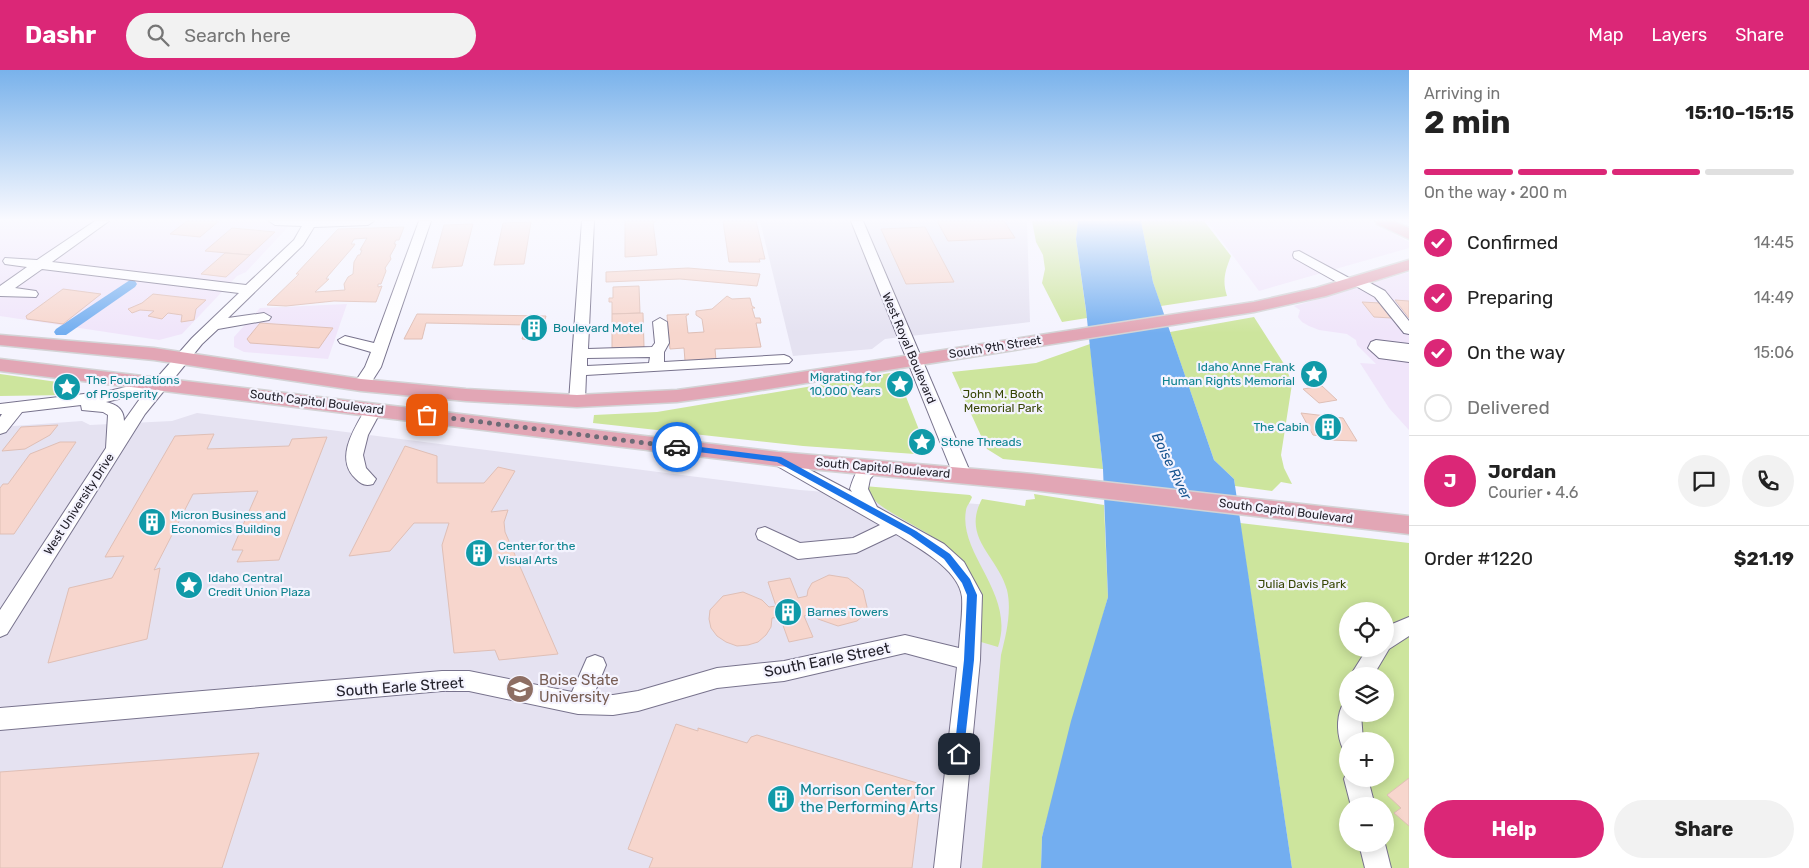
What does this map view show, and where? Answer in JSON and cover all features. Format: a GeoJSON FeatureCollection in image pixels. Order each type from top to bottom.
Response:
{"type":"FeatureCollection","features":[{"type":"Feature","properties":{"kind":"main road","name":"South 9th Street"},"geometry":{"type":"LineString","coordinates":[[577,401],[677,396],[1254,307],[1353,282],[1409,265]]}},
{"type":"Feature","properties":{"kind":"main road","name":"South Capitol Boulevard"},"geometry":{"type":"LineString","coordinates":[[0,340],[361,385],[466,395],[577,401]]}},
{"type":"Feature","properties":{"kind":"main road"},"geometry":{"type":"LineString","coordinates":[[0,357],[33,356],[180,362]]}},
{"type":"Feature","properties":{"kind":"main road","name":"South Capitol Boulevard"},"geometry":{"type":"LineString","coordinates":[[0,365],[122,381],[374,408],[778,459],[962,474],[1409,525]]}},
{"type":"Feature","properties":{"kind":"street"},"geometry":{"type":"LineString","coordinates":[[1,291],[48,258]]}},
{"type":"Feature","properties":{"kind":"street","name":"West University Drive"},"geometry":{"type":"LineString","coordinates":[[0,628],[139,410],[214,325],[284,258]]}},
{"type":"Feature","properties":{"kind":"street"},"geometry":{"type":"LineString","coordinates":[[361,385],[373,367],[412,258]]}},
{"type":"Feature","properties":{"kind":"street"},"geometry":{"type":"LineString","coordinates":[[577,401],[586,258]]}},
{"type":"Feature","properties":{"kind":"street","name":"West Royal Boulevard"},"geometry":{"type":"LineString","coordinates":[[872,258],[962,474]]}},
{"type":"Feature","properties":{"kind":"street"},"geometry":{"type":"LineString","coordinates":[[1305,258],[1380,294],[1409,330]]}},
{"type":"Feature","properties":{"kind":"street"},"geometry":{"type":"LineString","coordinates":[[10,261],[250,290]]}},
{"type":"Feature","properties":{"kind":"street"},"geometry":{"type":"LineString","coordinates":[[1,291],[31,294]]}},
{"type":"Feature","properties":{"kind":"street"},"geometry":{"type":"LineString","coordinates":[[214,325],[264,317],[230,309]]}},
{"type":"Feature","properties":{"kind":"street"},"geometry":{"type":"LineString","coordinates":[[656,360],[662,343],[660,322]]}},
{"type":"Feature","properties":{"kind":"street"},"geometry":{"type":"LineString","coordinates":[[345,340],[379,349]]}},
{"type":"Feature","properties":{"kind":"street"},"geometry":{"type":"LineString","coordinates":[[1409,349],[1376,346],[1375,348],[1384,355],[1409,357]]}},
{"type":"Feature","properties":{"kind":"street"},"geometry":{"type":"LineString","coordinates":[[580,354],[656,360],[784,360]]}},
{"type":"Feature","properties":{"kind":"street"},"geometry":{"type":"LineString","coordinates":[[578,371],[656,360]]}},
{"type":"Feature","properties":{"kind":"street"},"geometry":{"type":"LineString","coordinates":[[0,428],[8,408],[109,396],[162,384]]}},
{"type":"Feature","properties":{"kind":"street"},"geometry":{"type":"LineString","coordinates":[[43,405],[106,406],[114,410],[116,415],[114,448]]}},
{"type":"Feature","properties":{"kind":"street"},"geometry":{"type":"LineString","coordinates":[[367,479],[359,473],[355,463],[355,448],[362,428],[374,408]]}},
{"type":"Feature","properties":{"kind":"street"},"geometry":{"type":"LineString","coordinates":[[778,459],[937,548],[957,568],[972,595],[969,660],[947,868]]}},
{"type":"Feature","properties":{"kind":"street"},"geometry":{"type":"LineString","coordinates":[[870,510],[859,489],[862,477],[872,466]]}},
{"type":"Feature","properties":{"kind":"street"},"geometry":{"type":"LineString","coordinates":[[765,534],[798,551],[856,544],[898,525]]}},
{"type":"Feature","properties":{"kind":"street"},"geometry":{"type":"LineString","coordinates":[[1394,633],[1409,626]]}},
{"type":"Feature","properties":{"kind":"street","name":"South Earle Street"},"geometry":{"type":"LineString","coordinates":[[0,719],[442,681],[469,681],[494,685],[578,704],[613,705],[638,701],[717,678],[784,671],[904,644],[969,660]]}},
{"type":"Feature","properties":{"kind":"street"},"geometry":{"type":"LineString","coordinates":[[578,704],[594,665]]}},
{"type":"Feature","properties":{"kind":"street"},"geometry":{"type":"LineString","coordinates":[[1374,852],[1378,868]]}},
{"type":"Feature","properties":{"kind":"shaded area"},"geometry":{"type":"Polygon","coordinates":[[[0,258],[259,258],[246,272],[237,276],[182,334],[159,340],[0,316],[0,258]]]}},
{"type":"Feature","properties":{"kind":"shaded area"},"geometry":{"type":"Polygon","coordinates":[[[769,258],[1028,258],[1030,322],[885,339],[872,349],[793,356],[769,258]]]}},
{"type":"Feature","properties":{"kind":"shaded area"},"geometry":{"type":"Polygon","coordinates":[[[1235,258],[1373,258],[1259,291],[1235,258]]]}},
{"type":"Feature","properties":{"kind":"shaded area"},"geometry":{"type":"Polygon","coordinates":[[[1409,272],[1409,430],[1389,408],[1360,363],[1376,364],[1357,345],[1356,340],[1347,334],[1319,330],[1309,326],[1298,317],[1300,310],[1294,306],[1409,272]]]}},
{"type":"Feature","properties":{"kind":"shaded area"},"geometry":{"type":"Polygon","coordinates":[[[347,304],[328,359],[244,352],[234,347],[234,337],[260,308],[347,304]]]}},
{"type":"Feature","properties":{"kind":"shaded area","name":"Boise State University"},"geometry":{"type":"Polygon","coordinates":[[[197,413],[800,490],[1051,510],[1031,868],[0,868],[0,427],[82,421],[90,425],[172,421],[197,413]]]}},
{"type":"Feature","properties":{"kind":"green space"},"geometry":{"type":"Polygon","coordinates":[[[1043,258],[1079,258],[1087,318],[1062,322],[1042,283],[1045,269],[1043,258]]]}},
{"type":"Feature","properties":{"kind":"green space"},"geometry":{"type":"Polygon","coordinates":[[[1148,258],[1230,258],[1225,276],[1227,296],[1161,306],[1153,282],[1148,258]]]}},
{"type":"Feature","properties":{"kind":"green space"},"geometry":{"type":"Polygon","coordinates":[[[1254,317],[1286,367],[1292,384],[1281,455],[1284,468],[1292,484],[1281,482],[1272,491],[1235,486],[1234,479],[1214,460],[1170,332],[1254,317]]]}},
{"type":"Feature","properties":{"kind":"green space","name":"John M. Booth Memorial Park"},"geometry":{"type":"Polygon","coordinates":[[[1090,344],[1103,469],[1003,459],[987,449],[952,372],[1036,363],[1090,344]]]}},
{"type":"Feature","properties":{"kind":"green space"},"geometry":{"type":"Polygon","coordinates":[[[890,373],[899,379],[925,445],[915,454],[803,446],[593,423],[594,415],[657,412],[890,373]]]}},
{"type":"Feature","properties":{"kind":"green space"},"geometry":{"type":"Polygon","coordinates":[[[0,374],[79,385],[68,395],[0,396],[0,374]]]}},
{"type":"Feature","properties":{"kind":"green space"},"geometry":{"type":"Polygon","coordinates":[[[864,486],[970,495],[972,497],[966,510],[966,527],[970,543],[994,592],[999,609],[1001,627],[998,647],[981,642],[982,617],[979,597],[974,580],[966,566],[956,554],[942,543],[881,506],[872,498],[864,486]]]}},
{"type":"Feature","properties":{"kind":"green space"},"geometry":{"type":"Polygon","coordinates":[[[1034,494],[1104,505],[1108,597],[1042,837],[1041,868],[982,868],[1001,655],[1009,606],[1007,590],[1002,578],[978,536],[976,525],[977,513],[982,499],[1025,506],[1026,500],[1035,499],[1034,494]]]}},
{"type":"Feature","properties":{"kind":"green space","name":"Julia Davis Park"},"geometry":{"type":"Polygon","coordinates":[[[1240,523],[1409,543],[1409,868],[1292,868],[1240,523]]]}},
{"type":"Feature","properties":{"kind":"water","name":"Boise River"},"geometry":{"type":"Polygon","coordinates":[[[1079,258],[1148,258],[1153,282],[1214,460],[1234,479],[1292,868],[1041,868],[1042,837],[1071,721],[1108,597],[1103,469],[1079,258]]]}},
{"type":"Feature","properties":{"kind":"building"},"geometry":{"type":"Polygon","coordinates":[[[219,258],[246,258],[226,277],[201,274],[219,258]]]}},
{"type":"Feature","properties":{"kind":"building"},"geometry":{"type":"Polygon","coordinates":[[[311,258],[343,258],[326,279],[329,279],[315,292],[345,290],[344,284],[348,277],[353,274],[356,258],[391,259],[385,268],[386,271],[381,284],[378,284],[378,287],[382,286],[376,302],[334,301],[286,306],[267,305],[299,274],[296,274],[311,258]]]}},
{"type":"Feature","properties":{"kind":"building"},"geometry":{"type":"Polygon","coordinates":[[[435,258],[464,258],[462,266],[432,268],[435,258]]]}},
{"type":"Feature","properties":{"kind":"building"},"geometry":{"type":"Polygon","coordinates":[[[495,258],[525,258],[524,264],[494,265],[495,258]]]}},
{"type":"Feature","properties":{"kind":"building"},"geometry":{"type":"Polygon","coordinates":[[[728,258],[765,259],[759,259],[760,262],[729,262],[728,258]]]}},
{"type":"Feature","properties":{"kind":"building"},"geometry":{"type":"Polygon","coordinates":[[[894,258],[941,258],[954,282],[906,284],[894,258]]]}},
{"type":"Feature","properties":{"kind":"building"},"geometry":{"type":"Polygon","coordinates":[[[688,268],[760,274],[757,286],[680,279],[606,282],[606,272],[688,268]]]}},
{"type":"Feature","properties":{"kind":"building"},"geometry":{"type":"Polygon","coordinates":[[[639,286],[640,313],[612,314],[612,302],[609,302],[609,298],[613,298],[613,287],[639,286]]]}},
{"type":"Feature","properties":{"kind":"building"},"geometry":{"type":"Polygon","coordinates":[[[63,289],[101,294],[63,324],[27,319],[26,316],[63,289]]]}},
{"type":"Feature","properties":{"kind":"building"},"geometry":{"type":"Polygon","coordinates":[[[153,294],[206,300],[196,309],[194,320],[181,322],[182,315],[168,313],[162,319],[148,316],[154,311],[140,310],[132,313],[128,309],[142,303],[153,294]]]}},
{"type":"Feature","properties":{"kind":"building"},"geometry":{"type":"Polygon","coordinates":[[[727,296],[732,299],[750,298],[752,306],[755,308],[752,308],[755,318],[760,318],[761,323],[756,323],[761,347],[715,349],[716,360],[685,361],[684,348],[670,349],[667,315],[689,314],[686,316],[688,333],[704,332],[702,319],[696,315],[696,311],[712,309],[727,296]]]}},
{"type":"Feature","properties":{"kind":"building"},"geometry":{"type":"Polygon","coordinates":[[[1395,300],[1409,301],[1409,318],[1395,300]]]}},
{"type":"Feature","properties":{"kind":"building"},"geometry":{"type":"Polygon","coordinates":[[[1362,302],[1380,303],[1392,318],[1374,317],[1362,302]]]}},
{"type":"Feature","properties":{"kind":"building"},"geometry":{"type":"Polygon","coordinates":[[[643,313],[644,347],[612,348],[612,314],[643,313]]]}},
{"type":"Feature","properties":{"kind":"building","name":"Boulevard Motel"},"geometry":{"type":"Polygon","coordinates":[[[417,314],[546,316],[539,340],[522,339],[527,325],[426,323],[422,339],[404,339],[417,314]]]}},
{"type":"Feature","properties":{"kind":"building"},"geometry":{"type":"Polygon","coordinates":[[[260,323],[333,328],[319,348],[250,343],[247,339],[260,323]]]}},
{"type":"Feature","properties":{"kind":"building"},"geometry":{"type":"Polygon","coordinates":[[[1322,386],[1337,400],[1319,403],[1303,389],[1322,386]]]}},
{"type":"Feature","properties":{"kind":"building","name":"The Cabin"},"geometry":{"type":"Polygon","coordinates":[[[1301,413],[1343,418],[1357,441],[1329,440],[1327,437],[1313,435],[1301,413]]]}},
{"type":"Feature","properties":{"kind":"building"},"geometry":{"type":"Polygon","coordinates":[[[58,425],[50,435],[25,449],[2,451],[21,427],[58,425]]]}},
{"type":"Feature","properties":{"kind":"building","name":"Micron Business and Economics Building"},"geometry":{"type":"Polygon","coordinates":[[[214,434],[207,449],[289,446],[292,439],[327,437],[279,560],[237,562],[243,550],[232,550],[258,491],[193,494],[154,570],[160,568],[147,639],[48,663],[69,588],[112,578],[124,556],[105,557],[175,436],[214,434]]]}},
{"type":"Feature","properties":{"kind":"building"},"geometry":{"type":"Polygon","coordinates":[[[60,442],[76,442],[14,534],[0,534],[0,488],[3,484],[8,484],[30,454],[60,442]]]}},
{"type":"Feature","properties":{"kind":"building","name":"Center for the Visual Arts"},"geometry":{"type":"Polygon","coordinates":[[[405,446],[437,456],[437,483],[484,483],[498,467],[515,471],[491,512],[508,510],[504,522],[505,532],[558,654],[499,660],[495,650],[454,653],[442,545],[449,523],[414,523],[390,551],[349,556],[405,446]]]}},
{"type":"Feature","properties":{"kind":"building","name":"Barnes Towers"},"geometry":{"type":"Polygon","coordinates":[[[829,575],[848,578],[863,590],[867,607],[864,615],[857,621],[838,626],[818,619],[814,613],[804,616],[813,637],[789,642],[780,617],[772,618],[771,627],[758,642],[737,646],[717,636],[711,628],[710,610],[723,596],[743,592],[762,600],[769,607],[776,606],[768,582],[790,578],[798,598],[807,596],[812,583],[829,575]]]}},
{"type":"Feature","properties":{"kind":"building","name":"Morrison Center for the Performing Arts"},"geometry":{"type":"Polygon","coordinates":[[[676,724],[698,731],[698,728],[747,743],[751,737],[757,735],[917,783],[914,801],[920,803],[912,868],[649,868],[653,858],[628,849],[676,724]]]}},
{"type":"Feature","properties":{"kind":"building"},"geometry":{"type":"Polygon","coordinates":[[[259,753],[222,868],[0,868],[0,772],[259,753]]]}},
{"type":"Feature","properties":{"kind":"building"},"geometry":{"type":"Polygon","coordinates":[[[1409,778],[1409,826],[1394,813],[1401,808],[1394,802],[1394,797],[1387,795],[1409,778]]]}},
{"type":"Feature","properties":{"kind":"waterway"},"geometry":{"type":"LineString","coordinates":[[61,332],[130,284]]}},
{"type":"Feature","properties":{"kind":"way so far"},"geometry":{"type":"LineString","coordinates":[[427,415],[677,447]]}},
{"type":"Feature","properties":{"kind":"place","name":"Boulevard Motel"},"geometry":{"type":"Point","coordinates":[534,328]}},
{"type":"Feature","properties":{"kind":"place","name":"Idaho Anne Frank Human Rights Memorial"},"geometry":{"type":"Point","coordinates":[1314,374]}},
{"type":"Feature","properties":{"kind":"place","name":"Migrating for 10,000 Years"},"geometry":{"type":"Point","coordinates":[900,384]}},
{"type":"Feature","properties":{"kind":"place","name":"The Foundations of Prosperity"},"geometry":{"type":"Point","coordinates":[67,387]}},
{"type":"Feature","properties":{"kind":"place","name":"The Cabin"},"geometry":{"type":"Point","coordinates":[1328,427]}},
{"type":"Feature","properties":{"kind":"place","name":"Stone Threads"},"geometry":{"type":"Point","coordinates":[922,442]}},
{"type":"Feature","properties":{"kind":"place","name":"Micron Business and Economics Building"},"geometry":{"type":"Point","coordinates":[152,522]}},
{"type":"Feature","properties":{"kind":"place","name":"Center for the Visual Arts"},"geometry":{"type":"Point","coordinates":[479,553]}},
{"type":"Feature","properties":{"kind":"place","name":"Idaho Central Credit Union Plaza"},"geometry":{"type":"Point","coordinates":[189,585]}},
{"type":"Feature","properties":{"kind":"place","name":"Barnes Towers"},"geometry":{"type":"Point","coordinates":[788,612]}},
{"type":"Feature","properties":{"kind":"place","name":"Boise State University"},"geometry":{"type":"Point","coordinates":[520,689]}},
{"type":"Feature","properties":{"kind":"place","name":"Morrison Center for the Performing Arts"},"geometry":{"type":"Point","coordinates":[781,799]}},
{"type":"Feature","properties":{"kind":"route"},"geometry":{"type":"LineString","coordinates":[[677,447],[778,459],[913,533],[937,548],[947,557],[957,568],[972,595],[969,660],[959,754]]}}]}
